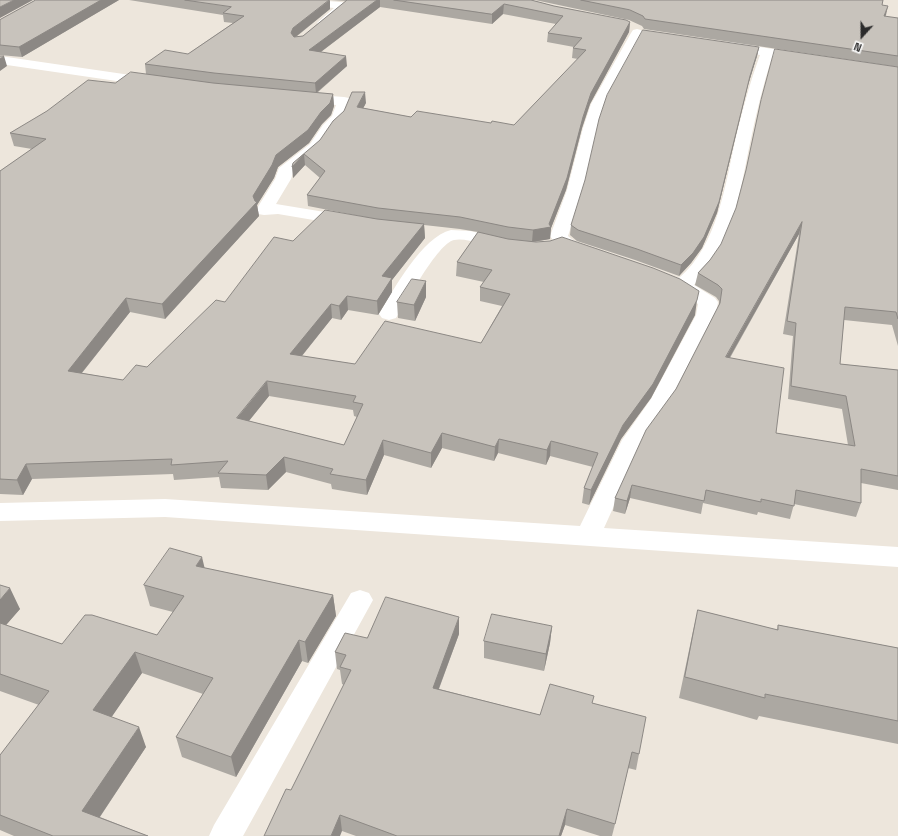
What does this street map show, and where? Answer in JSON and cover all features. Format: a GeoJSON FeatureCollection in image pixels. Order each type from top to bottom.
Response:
{"type":"FeatureCollection","features":[{"type":"Feature","properties":{"kind":"street"},"geometry":{"type":"LineString","coordinates":[[286,0],[344,6],[316,29]]}},
{"type":"Feature","properties":{"kind":"street"},"geometry":{"type":"LineString","coordinates":[[602,256],[572,247],[555,245],[574,190],[590,128],[598,104],[638,31]]}},
{"type":"Feature","properties":{"kind":"street"},"geometry":{"type":"LineString","coordinates":[[717,44],[819,61]]}},
{"type":"Feature","properties":{"kind":"street"},"geometry":{"type":"LineString","coordinates":[[682,286],[698,270],[724,222],[735,185],[756,83],[767,52]]}},
{"type":"Feature","properties":{"kind":"street"},"geometry":{"type":"LineString","coordinates":[[0,60],[166,84]]}},
{"type":"Feature","properties":{"kind":"street"},"geometry":{"type":"LineString","coordinates":[[292,98],[344,101],[339,118],[328,128],[315,147],[285,172],[283,179],[265,210],[278,208],[365,224]]}},
{"type":"Feature","properties":{"kind":"street"},"geometry":{"type":"LineString","coordinates":[[430,233],[461,235],[520,247]]}},
{"type":"Feature","properties":{"kind":"street"},"geometry":{"type":"LineString","coordinates":[[388,314],[428,254],[439,241],[449,234]]}},
{"type":"Feature","properties":{"kind":"street"},"geometry":{"type":"LineString","coordinates":[[588,536],[633,440],[661,401],[706,315],[708,302],[693,291],[653,275]]}},
{"type":"Feature","properties":{"kind":"street"},"geometry":{"type":"LineString","coordinates":[[0,512],[165,508],[898,557]]}},
{"type":"Feature","properties":{"kind":"street"},"geometry":{"type":"LineString","coordinates":[[224,836],[360,600]]}},
{"type":"Feature","properties":{"kind":"building"},"geometry":{"type":"Polygon","coordinates":[[[0,0],[14,0],[0,7],[0,0]]]}},
{"type":"Feature","properties":{"kind":"building"},"geometry":{"type":"Polygon","coordinates":[[[36,0],[101,0],[19,47],[0,45],[0,20],[36,0]]]}},
{"type":"Feature","properties":{"kind":"building"},"geometry":{"type":"Polygon","coordinates":[[[185,0],[329,0],[293,28],[291,33],[294,37],[303,36],[347,0],[377,0],[309,50],[346,56],[315,83],[214,73],[145,64],[165,50],[188,54],[244,16],[223,13],[231,7],[185,0]]]}},
{"type":"Feature","properties":{"kind":"building"},"geometry":{"type":"Polygon","coordinates":[[[394,0],[531,0],[630,22],[591,93],[567,178],[549,224],[551,227],[533,230],[508,227],[460,217],[378,208],[307,195],[325,171],[304,154],[292,167],[293,163],[320,140],[333,121],[344,111],[352,92],[365,92],[357,107],[411,117],[417,111],[491,123],[492,121],[514,125],[586,50],[573,48],[582,38],[548,33],[563,16],[504,4],[492,14],[394,0]]]}},
{"type":"Feature","properties":{"kind":"building"},"geometry":{"type":"Polygon","coordinates":[[[581,0],[883,0],[882,5],[888,6],[884,16],[898,18],[898,56],[645,19],[643,16],[630,10],[581,0]]]}},
{"type":"Feature","properties":{"kind":"building"},"geometry":{"type":"Polygon","coordinates":[[[643,30],[759,47],[750,76],[719,202],[704,237],[693,253],[681,265],[578,230],[571,225],[585,180],[599,119],[607,95],[643,30]]]}},
{"type":"Feature","properties":{"kind":"building"},"geometry":{"type":"Polygon","coordinates":[[[775,49],[898,67],[898,319],[896,312],[845,307],[840,364],[898,370],[898,476],[861,469],[861,503],[796,490],[794,506],[761,499],[761,502],[706,490],[704,501],[632,485],[627,501],[615,498],[646,430],[676,389],[720,303],[722,289],[698,273],[710,260],[721,244],[736,208],[761,100],[775,49]],[[802,222],[726,357],[784,368],[776,433],[855,446],[846,396],[791,386],[796,323],[787,321],[802,222]]]}},
{"type":"Feature","properties":{"kind":"building"},"geometry":{"type":"Polygon","coordinates":[[[131,72],[213,83],[333,94],[330,103],[321,112],[308,130],[276,155],[272,165],[253,196],[257,202],[162,304],[126,298],[68,371],[123,380],[136,365],[147,367],[216,300],[225,302],[274,237],[293,241],[325,210],[377,219],[424,224],[382,276],[392,278],[377,301],[347,296],[339,306],[331,304],[290,354],[355,364],[385,321],[481,343],[510,294],[480,287],[492,270],[457,262],[478,232],[508,239],[536,242],[550,241],[562,237],[653,268],[680,279],[699,291],[697,300],[653,384],[623,425],[591,490],[584,488],[598,453],[551,441],[547,450],[499,439],[495,447],[442,433],[431,453],[383,440],[366,480],[330,474],[333,469],[284,457],[266,475],[218,473],[228,461],[171,465],[172,459],[26,464],[17,480],[0,479],[0,171],[46,139],[10,133],[47,111],[88,80],[115,83],[131,72]],[[267,381],[237,418],[344,445],[363,404],[353,402],[356,396],[267,381]]]}},
{"type":"Feature","properties":{"kind":"building"},"geometry":{"type":"Polygon","coordinates":[[[412,279],[426,281],[414,305],[397,302],[412,279]]]}},
{"type":"Feature","properties":{"kind":"building"},"geometry":{"type":"Polygon","coordinates":[[[170,548],[202,557],[196,566],[333,595],[305,642],[299,640],[231,757],[176,737],[213,678],[135,652],[93,710],[139,727],[82,811],[148,836],[53,836],[0,815],[0,755],[49,691],[0,674],[0,623],[62,644],[85,615],[92,615],[157,635],[184,596],[144,585],[170,548]]]}},
{"type":"Feature","properties":{"kind":"building"},"geometry":{"type":"Polygon","coordinates":[[[0,585],[10,588],[0,600],[0,585]]]}},
{"type":"Feature","properties":{"kind":"building"},"geometry":{"type":"Polygon","coordinates":[[[386,597],[459,617],[433,688],[540,715],[550,684],[594,696],[592,703],[646,717],[639,754],[632,752],[615,824],[567,809],[559,836],[397,836],[340,815],[331,836],[264,836],[286,789],[291,790],[351,670],[340,667],[346,655],[335,652],[345,633],[367,638],[386,597]]]}},
{"type":"Feature","properties":{"kind":"building"},"geometry":{"type":"Polygon","coordinates":[[[698,610],[778,630],[778,625],[898,648],[898,721],[765,694],[765,698],[685,677],[698,610]]]}},
{"type":"Feature","properties":{"kind":"building"},"geometry":{"type":"Polygon","coordinates":[[[492,614],[552,626],[546,654],[484,641],[492,614]]]}}]}
